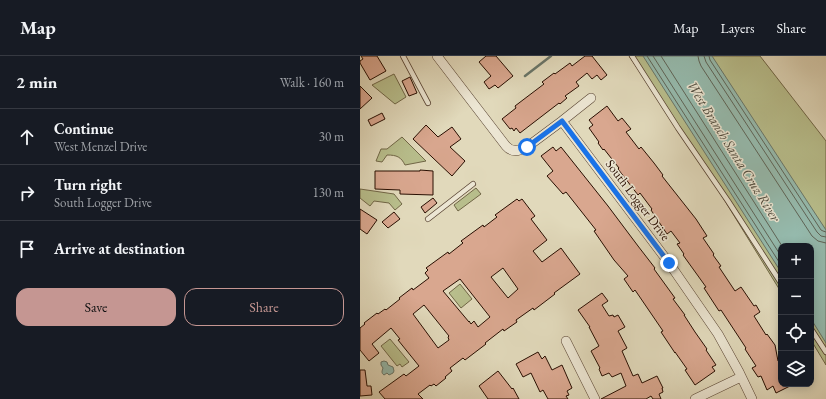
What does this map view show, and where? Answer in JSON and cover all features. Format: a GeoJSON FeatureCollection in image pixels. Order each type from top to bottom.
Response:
{"type":"FeatureCollection","features":[{"type":"Feature","properties":{"kind":"street"},"geometry":{"type":"LineString","coordinates":[[436,56],[509,150],[518,151],[527,147],[591,98]]}},
{"type":"Feature","properties":{"kind":"street","name":"South Logger Drive"},"geometry":{"type":"LineString","coordinates":[[562,121],[669,263],[718,334],[752,399]]}},
{"type":"Feature","properties":{"kind":"street"},"geometry":{"type":"LineString","coordinates":[[566,341],[595,399]]}},
{"type":"Feature","properties":{"kind":"street"},"geometry":{"type":"LineString","coordinates":[[695,399],[741,377]]}},
{"type":"Feature","properties":{"kind":"lane"},"geometry":{"type":"LineString","coordinates":[[403,56],[428,103]]}},
{"type":"Feature","properties":{"kind":"lane"},"geometry":{"type":"LineString","coordinates":[[632,56],[778,279]]}},
{"type":"Feature","properties":{"kind":"lane"},"geometry":{"type":"LineString","coordinates":[[428,219],[473,184]]}},
{"type":"Feature","properties":{"kind":"lane"},"geometry":{"type":"LineString","coordinates":[[814,334],[826,352]]}},
{"type":"Feature","properties":{"kind":"green space"},"geometry":{"type":"Polygon","coordinates":[[[629,56],[760,56],[826,141],[826,365],[814,345],[814,243],[778,243],[778,287],[693,149],[629,56]]]}},
{"type":"Feature","properties":{"kind":"green space"},"geometry":{"type":"Polygon","coordinates":[[[394,74],[406,97],[395,104],[372,85],[394,74]]]}},
{"type":"Feature","properties":{"kind":"green space"},"geometry":{"type":"Polygon","coordinates":[[[402,137],[426,161],[405,165],[398,157],[387,155],[382,162],[376,161],[381,149],[387,149],[402,137]]]}},
{"type":"Feature","properties":{"kind":"green space"},"geometry":{"type":"Polygon","coordinates":[[[476,188],[481,194],[458,211],[454,205],[476,188]]]}},
{"type":"Feature","properties":{"kind":"green space"},"geometry":{"type":"Polygon","coordinates":[[[360,189],[394,194],[402,204],[395,210],[389,203],[374,201],[370,206],[360,198],[360,189]]]}},
{"type":"Feature","properties":{"kind":"green space"},"geometry":{"type":"Polygon","coordinates":[[[460,284],[472,299],[461,308],[449,293],[460,284]]]}},
{"type":"Feature","properties":{"kind":"green space"},"geometry":{"type":"Polygon","coordinates":[[[390,339],[409,362],[402,367],[400,364],[397,366],[381,346],[390,339]]]}},
{"type":"Feature","properties":{"kind":"water","name":"West Branch Santa Cruz River"},"geometry":{"type":"Polygon","coordinates":[[[643,56],[712,56],[826,230],[826,343],[814,324],[814,243],[778,243],[778,267],[643,56]]]}},
{"type":"Feature","properties":{"kind":"water"},"geometry":{"type":"Polygon","coordinates":[[[384,361],[393,367],[393,373],[389,375],[387,373],[384,375],[382,373],[383,368],[381,362],[384,361]]]}},
{"type":"Feature","properties":{"kind":"building"},"geometry":{"type":"Polygon","coordinates":[[[361,56],[377,56],[386,71],[370,80],[360,63],[363,59],[361,56]]]}},
{"type":"Feature","properties":{"kind":"building"},"geometry":{"type":"Polygon","coordinates":[[[486,56],[496,56],[513,76],[498,88],[495,85],[489,89],[484,82],[491,76],[479,62],[486,56]]]}},
{"type":"Feature","properties":{"kind":"building"},"geometry":{"type":"Polygon","coordinates":[[[585,56],[592,56],[607,75],[601,80],[597,75],[592,79],[587,73],[576,82],[579,86],[565,96],[567,98],[560,104],[559,103],[520,133],[516,128],[514,131],[512,128],[510,129],[502,119],[516,108],[515,106],[544,84],[542,82],[554,73],[555,74],[570,63],[572,66],[585,56]]]}},
{"type":"Feature","properties":{"kind":"building"},"geometry":{"type":"Polygon","coordinates":[[[410,77],[417,93],[409,96],[402,81],[410,77]]]}},
{"type":"Feature","properties":{"kind":"building"},"geometry":{"type":"Polygon","coordinates":[[[360,86],[372,98],[360,109],[360,86]]]}},
{"type":"Feature","properties":{"kind":"building"},"geometry":{"type":"Polygon","coordinates":[[[607,106],[618,121],[622,118],[631,129],[626,132],[639,149],[641,147],[654,163],[707,236],[703,238],[721,266],[719,267],[735,291],[741,287],[754,306],[756,305],[760,312],[754,316],[766,335],[767,334],[775,345],[778,361],[778,387],[788,387],[776,393],[773,386],[767,390],[761,376],[758,377],[752,368],[756,366],[745,349],[746,348],[721,310],[719,311],[704,288],[706,287],[683,255],[684,254],[677,244],[680,243],[671,231],[667,234],[651,210],[652,209],[640,193],[638,195],[618,169],[619,168],[604,149],[603,150],[589,128],[593,125],[589,120],[607,106]]]}},
{"type":"Feature","properties":{"kind":"building"},"geometry":{"type":"Polygon","coordinates":[[[382,113],[385,119],[371,126],[368,120],[382,113]]]}},
{"type":"Feature","properties":{"kind":"building"},"geometry":{"type":"Polygon","coordinates":[[[426,125],[438,137],[452,127],[461,139],[450,147],[465,161],[452,176],[413,139],[426,125]]]}},
{"type":"Feature","properties":{"kind":"building"},"geometry":{"type":"Polygon","coordinates":[[[553,147],[556,151],[561,147],[608,206],[655,268],[654,269],[675,298],[673,299],[707,349],[706,350],[716,365],[712,367],[715,371],[695,385],[685,370],[687,369],[661,332],[663,331],[635,290],[633,292],[624,279],[628,276],[614,260],[594,231],[596,230],[566,192],[563,194],[547,176],[553,171],[541,156],[553,147]]]}},
{"type":"Feature","properties":{"kind":"building"},"geometry":{"type":"Polygon","coordinates":[[[375,171],[433,171],[433,195],[400,194],[400,190],[375,189],[375,171]]]}},
{"type":"Feature","properties":{"kind":"building"},"geometry":{"type":"Polygon","coordinates":[[[433,198],[437,203],[425,213],[421,207],[433,198]]]}},
{"type":"Feature","properties":{"kind":"building"},"geometry":{"type":"Polygon","coordinates":[[[517,199],[519,201],[522,199],[535,216],[531,219],[547,240],[533,251],[542,262],[561,248],[580,274],[534,310],[533,308],[504,331],[503,329],[465,360],[463,358],[450,368],[452,371],[445,377],[446,378],[436,386],[434,384],[431,386],[430,385],[418,394],[423,399],[385,399],[379,392],[404,374],[406,376],[419,366],[398,340],[400,339],[391,328],[372,344],[379,353],[369,361],[360,350],[360,328],[377,313],[378,314],[385,309],[386,310],[412,288],[413,290],[429,278],[425,273],[428,270],[426,268],[448,252],[449,254],[463,243],[461,241],[497,217],[495,215],[517,199]],[[503,268],[491,277],[508,298],[518,289],[503,268]],[[460,279],[443,291],[471,324],[474,321],[478,327],[490,317],[460,279]],[[424,305],[413,314],[438,348],[449,340],[449,336],[424,305]]]}},
{"type":"Feature","properties":{"kind":"building"},"geometry":{"type":"Polygon","coordinates":[[[360,209],[377,220],[367,234],[360,229],[360,209]]]}},
{"type":"Feature","properties":{"kind":"building"},"geometry":{"type":"Polygon","coordinates":[[[394,212],[400,219],[388,228],[382,222],[394,212]]]}},
{"type":"Feature","properties":{"kind":"building"},"geometry":{"type":"Polygon","coordinates":[[[602,293],[608,301],[602,305],[609,316],[613,315],[614,317],[618,315],[625,327],[618,331],[627,348],[622,351],[633,376],[638,374],[642,383],[657,376],[663,388],[663,392],[659,394],[661,399],[653,399],[651,396],[646,399],[601,399],[626,386],[621,373],[612,377],[609,373],[602,376],[599,369],[600,368],[591,351],[599,346],[590,327],[578,310],[602,293]]]}},
{"type":"Feature","properties":{"kind":"building"},"geometry":{"type":"Polygon","coordinates":[[[538,352],[542,359],[545,356],[552,370],[562,365],[572,388],[567,391],[569,395],[566,396],[568,399],[548,399],[543,390],[540,392],[531,373],[523,377],[516,364],[538,352]]]}},
{"type":"Feature","properties":{"kind":"building"},"geometry":{"type":"Polygon","coordinates":[[[360,370],[365,370],[367,386],[371,386],[372,395],[360,396],[360,370]]]}},
{"type":"Feature","properties":{"kind":"building"},"geometry":{"type":"Polygon","coordinates":[[[498,371],[512,389],[513,388],[519,399],[488,399],[479,386],[498,371]]]}},
{"type":"Feature","properties":{"kind":"waterway"},"geometry":{"type":"LineString","coordinates":[[525,76],[551,56]]}},
{"type":"Feature","properties":{"kind":"route"},"geometry":{"type":"LineString","coordinates":[[527,147],[562,121],[669,263]]}}]}
